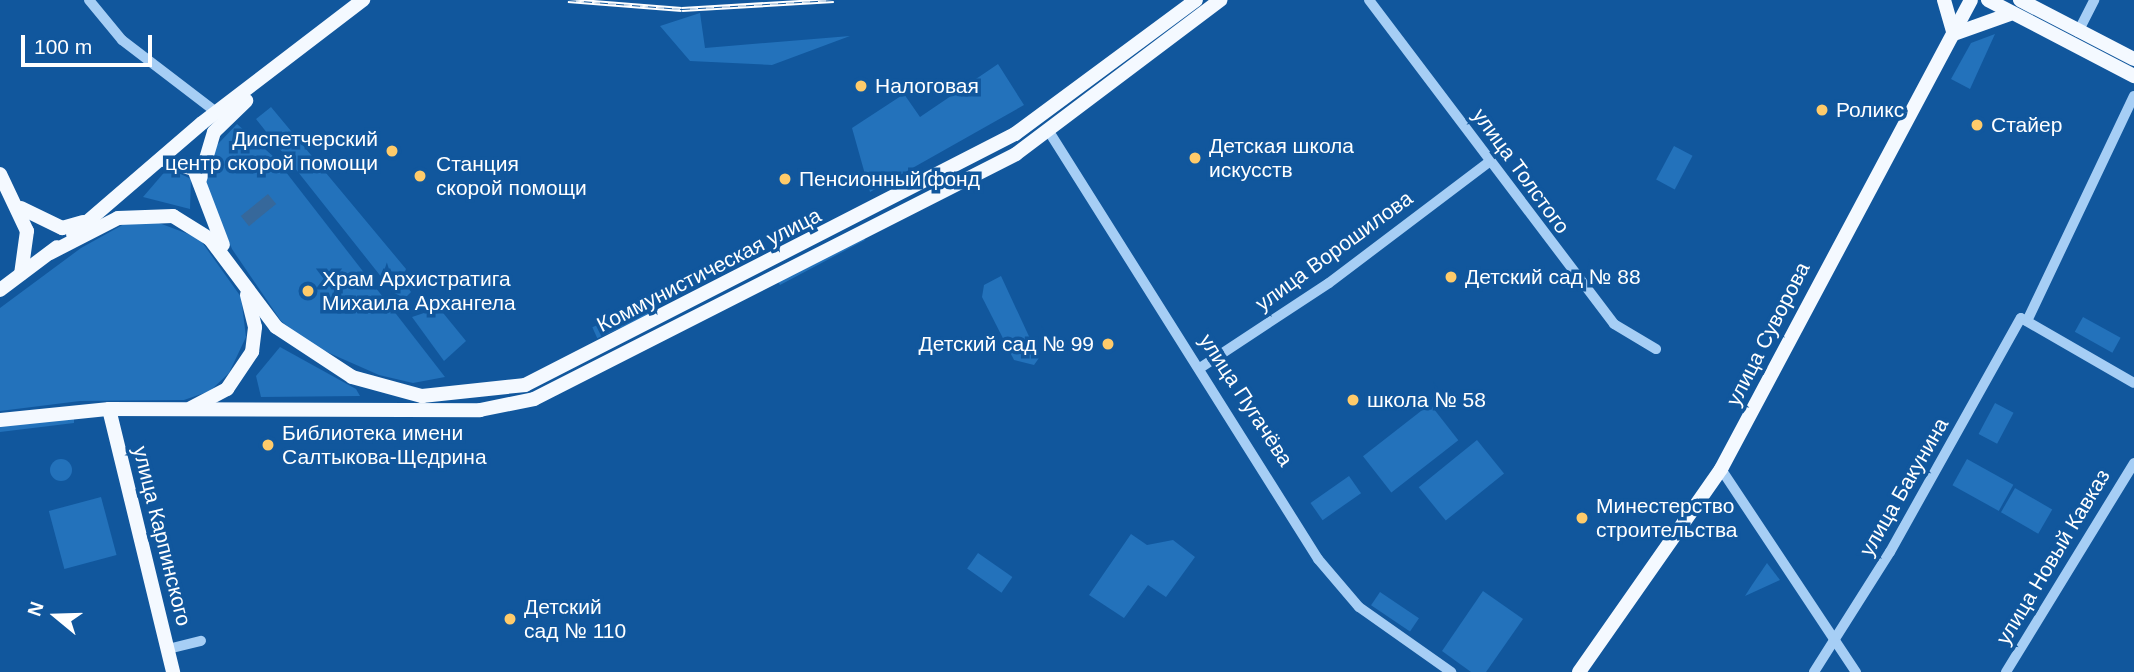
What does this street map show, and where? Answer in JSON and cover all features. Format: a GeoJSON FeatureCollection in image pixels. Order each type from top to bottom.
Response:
{"type":"FeatureCollection","features":[{"type":"Feature","properties":{"kind":"main road"},"geometry":{"type":"LineString","coordinates":[[0,290],[50,253],[161,159],[298,55],[363,0]]}},
{"type":"Feature","properties":{"kind":"main road","name":"Коммунистическая улица"},"geometry":{"type":"LineString","coordinates":[[0,420],[109,410],[466,410],[510,406],[560,388],[984,172],[1196,0]]}},
{"type":"Feature","properties":{"kind":"main road","name":"Коммунистическая улица"},"geometry":{"type":"LineString","coordinates":[[234,265],[276,327],[352,377],[414,396],[496,391],[580,360],[1044,124],[1220,0]]}},
{"type":"Feature","properties":{"kind":"main road"},"geometry":{"type":"LineString","coordinates":[[1944,0],[1954,34],[2010,14]]}},
{"type":"Feature","properties":{"kind":"main road","name":"улица Суворова"},"geometry":{"type":"LineString","coordinates":[[1579,672],[1721,469],[1971,0]]}},
{"type":"Feature","properties":{"kind":"main road"},"geometry":{"type":"LineString","coordinates":[[1988,0],[2010,14],[2134,76]]}},
{"type":"Feature","properties":{"kind":"main road"},"geometry":{"type":"LineString","coordinates":[[2020,0],[2134,59]]}},
{"type":"Feature","properties":{"kind":"main road"},"geometry":{"type":"LineString","coordinates":[[190,409],[227,389],[252,352],[253,312],[234,265],[208,215],[200,179],[207,145],[221,115]]}},
{"type":"Feature","properties":{"kind":"main road"},"geometry":{"type":"LineString","coordinates":[[161,159],[184,163],[200,179]]}},
{"type":"Feature","properties":{"kind":"main road"},"geometry":{"type":"LineString","coordinates":[[0,174],[21,208],[29,250],[20,275]]}},
{"type":"Feature","properties":{"kind":"main road"},"geometry":{"type":"LineString","coordinates":[[21,208],[62,228],[93,217]]}},
{"type":"Feature","properties":{"kind":"main road"},"geometry":{"type":"LineString","coordinates":[[50,253],[118,218],[158,214],[191,225],[234,265]]}},
{"type":"Feature","properties":{"kind":"main road","name":"улица Карпинского"},"geometry":{"type":"LineString","coordinates":[[109,410],[173,672]]}},
{"type":"Feature","properties":{"kind":"street"},"geometry":{"type":"LineString","coordinates":[[89,0],[122,40],[221,115]]}},
{"type":"Feature","properties":{"kind":"street","name":"улица Толстого"},"geometry":{"type":"LineString","coordinates":[[1369,0],[1614,324],[1656,349]]}},
{"type":"Feature","properties":{"kind":"street"},"geometry":{"type":"LineString","coordinates":[[2078,32],[2094,0]]}},
{"type":"Feature","properties":{"kind":"street","name":"улица Бакунина"},"geometry":{"type":"LineString","coordinates":[[1814,672],[1833,637],[1891,552],[2024,320],[2134,96]]}},
{"type":"Feature","properties":{"kind":"street","name":"улица Пугачёва"},"geometry":{"type":"LineString","coordinates":[[1044,124],[1318,559],[1359,607],[1451,672]]}},
{"type":"Feature","properties":{"kind":"street","name":"улица Ворошилова"},"geometry":{"type":"LineString","coordinates":[[1200,368],[1329,283],[1489,162]]}},
{"type":"Feature","properties":{"kind":"street"},"geometry":{"type":"LineString","coordinates":[[2024,320],[2134,383]]}},
{"type":"Feature","properties":{"kind":"street","name":"улица Новый Кавказ"},"geometry":{"type":"LineString","coordinates":[[2006,672],[2134,463]]}},
{"type":"Feature","properties":{"kind":"street"},"geometry":{"type":"LineString","coordinates":[[1721,469],[1856,672]]}},
{"type":"Feature","properties":{"kind":"street"},"geometry":{"type":"LineString","coordinates":[[168,649],[201,641]]}},
{"type":"Feature","properties":{"kind":"shaded area"},"geometry":{"type":"Polygon","coordinates":[[[700,13],[705,48],[850,36],[772,65],[690,61],[660,26],[700,13]]]}},
{"type":"Feature","properties":{"kind":"shaded area"},"geometry":{"type":"Polygon","coordinates":[[[1995,34],[1970,89],[1951,79],[1971,43],[1995,34]]]}},
{"type":"Feature","properties":{"kind":"shaded area"},"geometry":{"type":"Polygon","coordinates":[[[998,64],[1024,105],[870,192],[852,128],[904,94],[920,117],[998,64]]]}},
{"type":"Feature","properties":{"kind":"shaded area"},"geometry":{"type":"Polygon","coordinates":[[[271,107],[406,269],[402,279],[411,292],[405,298],[394,293],[256,119],[271,107]]]}},
{"type":"Feature","properties":{"kind":"shaded area"},"geometry":{"type":"Polygon","coordinates":[[[237,124],[275,158],[445,377],[413,383],[379,375],[311,345],[281,321],[232,249],[205,185],[216,146],[237,124]]]}},
{"type":"Feature","properties":{"kind":"shaded area"},"geometry":{"type":"Polygon","coordinates":[[[1674,146],[1693,156],[1675,189],[1656,180],[1674,146]]]}},
{"type":"Feature","properties":{"kind":"shaded area"},"geometry":{"type":"Polygon","coordinates":[[[168,168],[191,179],[190,209],[143,197],[168,168]]]}},
{"type":"Feature","properties":{"kind":"shaded area"},"geometry":{"type":"Polygon","coordinates":[[[268,194],[276,204],[249,226],[241,216],[268,194]]]}},
{"type":"Feature","properties":{"kind":"shaded area"},"geometry":{"type":"Polygon","coordinates":[[[151,220],[199,238],[241,297],[246,337],[229,373],[210,391],[184,400],[80,401],[0,411],[0,308],[81,248],[126,223],[151,220]]]}},
{"type":"Feature","properties":{"kind":"shaded area"},"geometry":{"type":"Polygon","coordinates":[[[860,232],[865,240],[780,285],[774,275],[860,232]]]}},
{"type":"Feature","properties":{"kind":"shaded area"},"geometry":{"type":"Polygon","coordinates":[[[1001,276],[1039,358],[1034,365],[1014,360],[982,297],[984,285],[1001,276]]]}},
{"type":"Feature","properties":{"kind":"shaded area"},"geometry":{"type":"Polygon","coordinates":[[[649,302],[654,313],[597,338],[592,327],[649,302]]]}},
{"type":"Feature","properties":{"kind":"shaded area"},"geometry":{"type":"Polygon","coordinates":[[[439,308],[466,341],[444,361],[412,317],[439,308]]]}},
{"type":"Feature","properties":{"kind":"shaded area"},"geometry":{"type":"Polygon","coordinates":[[[2083,317],[2121,338],[2112,353],[2075,332],[2083,317]]]}},
{"type":"Feature","properties":{"kind":"shaded area"},"geometry":{"type":"Polygon","coordinates":[[[280,347],[356,389],[360,396],[261,397],[256,376],[280,347]]]}},
{"type":"Feature","properties":{"kind":"shaded area"},"geometry":{"type":"Polygon","coordinates":[[[1995,403],[2014,413],[1997,444],[1979,434],[1995,403]]]}},
{"type":"Feature","properties":{"kind":"shaded area"},"geometry":{"type":"Polygon","coordinates":[[[1430,404],[1458,440],[1391,493],[1363,456],[1430,404]]]}},
{"type":"Feature","properties":{"kind":"shaded area"},"geometry":{"type":"Polygon","coordinates":[[[74,417],[74,423],[0,432],[0,425],[74,417]]]}},
{"type":"Feature","properties":{"kind":"shaded area"},"geometry":{"type":"Polygon","coordinates":[[[1477,440],[1504,473],[1446,521],[1419,487],[1477,440]]]}},
{"type":"Feature","properties":{"kind":"shaded area"},"geometry":{"type":"Polygon","coordinates":[[[61,459],[69,462],[72,470],[69,478],[61,481],[53,478],[50,470],[53,462],[61,459]]]}},
{"type":"Feature","properties":{"kind":"shaded area"},"geometry":{"type":"Polygon","coordinates":[[[1967,459],[2013,485],[1999,511],[1952,485],[1967,459]]]}},
{"type":"Feature","properties":{"kind":"shaded area"},"geometry":{"type":"Polygon","coordinates":[[[1349,476],[1361,493],[1323,520],[1310,503],[1349,476]]]}},
{"type":"Feature","properties":{"kind":"shaded area"},"geometry":{"type":"Polygon","coordinates":[[[2015,488],[2052,510],[2038,534],[2001,512],[2015,488]]]}},
{"type":"Feature","properties":{"kind":"shaded area"},"geometry":{"type":"Polygon","coordinates":[[[101,497],[117,555],[64,569],[49,511],[101,497]]]}},
{"type":"Feature","properties":{"kind":"shaded area"},"geometry":{"type":"Polygon","coordinates":[[[1131,534],[1147,545],[1173,540],[1195,557],[1166,597],[1148,585],[1124,618],[1089,595],[1131,534]]]}},
{"type":"Feature","properties":{"kind":"shaded area"},"geometry":{"type":"Polygon","coordinates":[[[978,553],[1012,577],[1002,593],[967,569],[978,553]]]}},
{"type":"Feature","properties":{"kind":"shaded area"},"geometry":{"type":"Polygon","coordinates":[[[1767,563],[1780,580],[1745,596],[1752,585],[1767,563]]]}},
{"type":"Feature","properties":{"kind":"shaded area"},"geometry":{"type":"Polygon","coordinates":[[[1483,591],[1523,619],[1486,672],[1471,672],[1442,651],[1483,591]]]}},
{"type":"Feature","properties":{"kind":"shaded area"},"geometry":{"type":"Polygon","coordinates":[[[1380,592],[1419,618],[1410,632],[1371,605],[1380,592]]]}},
{"type":"Feature","properties":{"kind":"railway"},"geometry":{"type":"LineString","coordinates":[[568,0],[682,9],[834,0]]}},
{"type":"Feature","properties":{"kind":"place","name":"Налоговая"},"geometry":{"type":"Point","coordinates":[861,86]}},
{"type":"Feature","properties":{"kind":"place","name":"Роликс"},"geometry":{"type":"Point","coordinates":[1822,110]}},
{"type":"Feature","properties":{"kind":"place","name":"Стайер"},"geometry":{"type":"Point","coordinates":[1977,125]}},
{"type":"Feature","properties":{"kind":"place","name":"Диспетчерский центр скорой помощи"},"geometry":{"type":"Point","coordinates":[392,151]}},
{"type":"Feature","properties":{"kind":"place","name":"Детская школа искусств"},"geometry":{"type":"Point","coordinates":[1195,158]}},
{"type":"Feature","properties":{"kind":"place","name":"Станция скорой помощи"},"geometry":{"type":"Point","coordinates":[420,176]}},
{"type":"Feature","properties":{"kind":"place","name":"Пенсионный фонд"},"geometry":{"type":"Point","coordinates":[785,179]}},
{"type":"Feature","properties":{"kind":"place","name":"Детский сад № 88"},"geometry":{"type":"Point","coordinates":[1451,277]}},
{"type":"Feature","properties":{"kind":"place","name":"Храм Архистратига Михаила Архангела"},"geometry":{"type":"Point","coordinates":[308,291]}},
{"type":"Feature","properties":{"kind":"place","name":"Детский сад № 99"},"geometry":{"type":"Point","coordinates":[1108,344]}},
{"type":"Feature","properties":{"kind":"place","name":"школа № 58"},"geometry":{"type":"Point","coordinates":[1353,400]}},
{"type":"Feature","properties":{"kind":"place","name":"Библиотека имени Салтыкова-Щедрина"},"geometry":{"type":"Point","coordinates":[268,445]}},
{"type":"Feature","properties":{"kind":"place","name":"Минестерство строительства"},"geometry":{"type":"Point","coordinates":[1582,518]}},
{"type":"Feature","properties":{"kind":"place","name":"Детский сад № 110"},"geometry":{"type":"Point","coordinates":[510,619]}}]}
